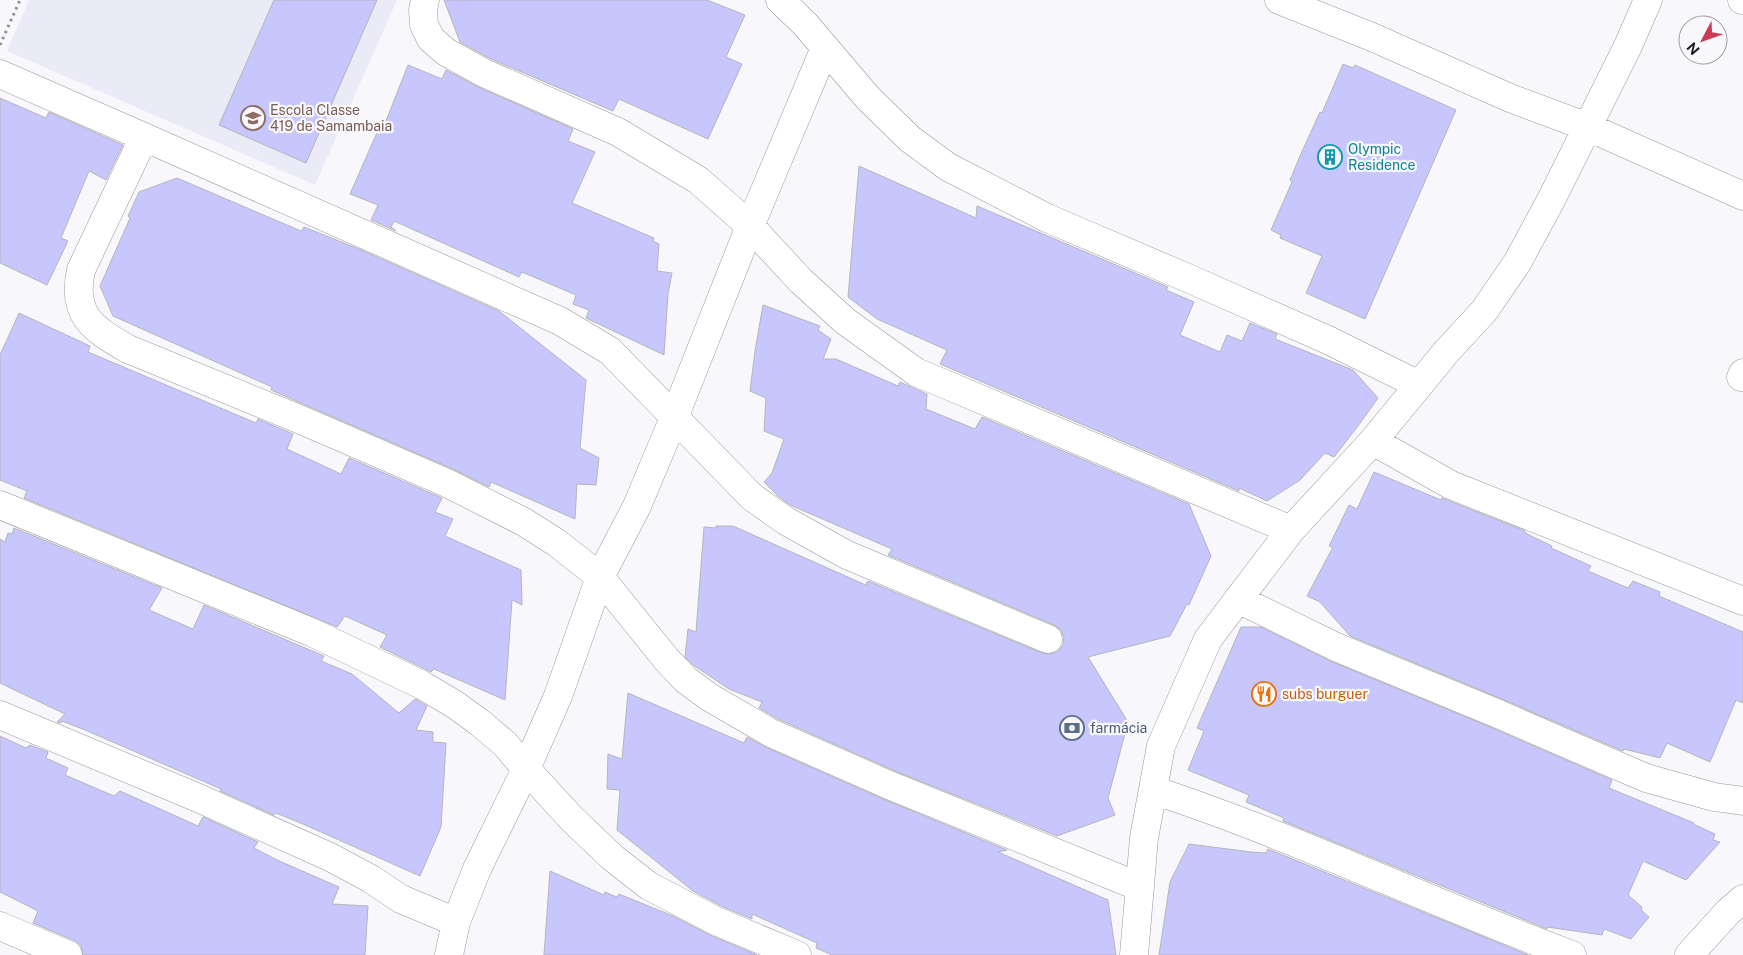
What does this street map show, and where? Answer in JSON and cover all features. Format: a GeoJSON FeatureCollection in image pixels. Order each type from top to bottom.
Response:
{"type":"FeatureCollection","features":[{"type":"Feature","properties":{"kind":"street"},"geometry":{"type":"LineString","coordinates":[[425,0],[423,10],[424,25],[431,39],[446,52],[484,73],[618,132],[698,180],[750,226],[801,281],[845,321],[916,372],[1291,530]]}},
{"type":"Feature","properties":{"kind":"street"},"geometry":{"type":"LineString","coordinates":[[780,0],[805,24],[868,98],[910,139],[948,167],[1047,218],[1328,340],[1419,385]]}},
{"type":"Feature","properties":{"kind":"street"},"geometry":{"type":"LineString","coordinates":[[1278,0],[1372,37],[1510,98],[1588,127],[1743,196]]}},
{"type":"Feature","properties":{"kind":"street"},"geometry":{"type":"LineString","coordinates":[[1134,955],[1144,838],[1161,746],[1208,639],[1291,530],[1373,441],[1447,351],[1484,311],[1517,263],[1552,200],[1648,0]]}},
{"type":"Feature","properties":{"kind":"street"},"geometry":{"type":"LineString","coordinates":[[450,954],[456,922],[477,870],[526,769],[558,696],[600,576],[637,506],[750,226],[825,48]]}},
{"type":"Feature","properties":{"kind":"street"},"geometry":{"type":"LineString","coordinates":[[0,74],[560,321],[610,352],[752,496],[786,521],[847,555],[1048,639]]}},
{"type":"Feature","properties":{"kind":"street"},"geometry":{"type":"LineString","coordinates":[[144,138],[81,270],[78,284],[78,298],[82,311],[104,335],[128,349],[299,419],[447,483],[524,522],[557,542],[600,576],[667,660],[686,680],[709,697],[771,733],[889,785],[1140,887]]}},
{"type":"Feature","properties":{"kind":"street"},"geometry":{"type":"LineString","coordinates":[[1373,441],[1451,485],[1743,601]]}},
{"type":"Feature","properties":{"kind":"street"},"geometry":{"type":"LineString","coordinates":[[0,504],[311,632],[422,685],[454,704],[505,744],[578,826],[613,858],[649,886],[716,921],[797,955]]}},
{"type":"Feature","properties":{"kind":"street"},"geometry":{"type":"LineString","coordinates":[[1238,599],[1336,647],[1646,778],[1714,797],[1743,801]]}},
{"type":"Feature","properties":{"kind":"street"},"geometry":{"type":"LineString","coordinates":[[0,715],[196,797],[312,849],[372,879],[401,899],[456,922]]}},
{"type":"Feature","properties":{"kind":"street"},"geometry":{"type":"LineString","coordinates":[[1153,790],[1205,807],[1272,833],[1499,928],[1572,955]]}},
{"type":"Feature","properties":{"kind":"street"},"geometry":{"type":"LineString","coordinates":[[1689,955],[1728,912],[1743,899]]}},
{"type":"Feature","properties":{"kind":"street"},"geometry":{"type":"LineString","coordinates":[[0,926],[68,955]]}},
{"type":"Feature","properties":{"kind":"path"},"geometry":{"type":"LineString","coordinates":[[0,46],[20,0]]}},
{"type":"Feature","properties":{"kind":"shaded area","name":"Escola Classe 419 de Samambaia"},"geometry":{"type":"Polygon","coordinates":[[[29,0],[397,0],[315,185],[7,51],[29,0]]]}},
{"type":"Feature","properties":{"kind":"building"},"geometry":{"type":"Polygon","coordinates":[[[274,0],[377,0],[306,163],[219,125],[274,0]]]}},
{"type":"Feature","properties":{"kind":"building"},"geometry":{"type":"Polygon","coordinates":[[[444,0],[707,0],[745,15],[726,57],[742,64],[708,139],[619,99],[613,111],[491,59],[460,42],[444,0]]]}},
{"type":"Feature","properties":{"kind":"building"},"geometry":{"type":"Polygon","coordinates":[[[1343,64],[1353,68],[1355,65],[1456,110],[1365,319],[1306,293],[1322,256],[1280,238],[1281,235],[1271,230],[1292,182],[1290,180],[1300,156],[1320,112],[1322,113],[1343,64]]]}},
{"type":"Feature","properties":{"kind":"building"},"geometry":{"type":"Polygon","coordinates":[[[408,65],[442,79],[446,70],[478,87],[573,129],[568,141],[595,152],[572,203],[654,238],[653,241],[659,244],[657,271],[672,273],[668,294],[664,355],[586,318],[589,310],[573,304],[576,295],[522,272],[519,277],[394,221],[391,227],[396,231],[371,220],[378,205],[350,194],[383,119],[386,121],[408,65]]]}},
{"type":"Feature","properties":{"kind":"building"},"geometry":{"type":"Polygon","coordinates":[[[0,98],[46,118],[49,112],[123,145],[106,180],[89,171],[61,238],[68,241],[47,285],[0,263],[0,98]]]}},
{"type":"Feature","properties":{"kind":"building"},"geometry":{"type":"Polygon","coordinates":[[[859,166],[976,218],[977,206],[1168,287],[1166,290],[1194,302],[1180,335],[1220,352],[1227,335],[1242,341],[1250,323],[1277,334],[1275,339],[1353,370],[1378,398],[1334,457],[1325,453],[1300,480],[1267,501],[1239,488],[1239,491],[940,364],[947,350],[877,319],[848,297],[859,166]]]}},
{"type":"Feature","properties":{"kind":"building"},"geometry":{"type":"Polygon","coordinates":[[[177,178],[301,231],[304,227],[359,249],[499,311],[586,380],[580,448],[599,458],[596,485],[577,484],[575,519],[491,482],[489,487],[453,469],[271,390],[272,387],[113,316],[100,286],[130,218],[128,216],[139,192],[177,178]]]}},
{"type":"Feature","properties":{"kind":"building"},"geometry":{"type":"Polygon","coordinates":[[[763,305],[820,326],[818,330],[831,339],[823,359],[836,359],[898,386],[900,382],[927,394],[926,409],[975,429],[982,417],[1189,504],[1211,556],[1189,605],[1187,604],[1170,636],[1088,657],[1128,722],[1108,798],[1115,815],[1057,836],[895,771],[778,719],[759,708],[762,702],[729,689],[693,665],[685,657],[688,629],[696,632],[704,527],[716,528],[716,526],[733,526],[868,586],[866,583],[868,581],[1042,653],[1050,654],[1057,652],[1063,645],[1064,638],[1061,630],[1054,625],[888,555],[892,549],[790,505],[764,482],[772,473],[784,439],[764,431],[766,398],[750,391],[763,305]]]}},
{"type":"Feature","properties":{"kind":"building"},"geometry":{"type":"Polygon","coordinates":[[[19,313],[90,346],[88,352],[256,423],[258,419],[293,434],[287,449],[341,474],[349,458],[442,498],[435,512],[453,519],[445,536],[521,570],[522,605],[512,600],[505,700],[434,669],[431,672],[380,647],[387,635],[345,616],[337,627],[24,498],[27,491],[0,480],[0,355],[19,313]]]}},
{"type":"Feature","properties":{"kind":"building"},"geometry":{"type":"Polygon","coordinates":[[[1374,472],[1441,500],[1442,498],[1525,531],[1525,533],[1552,546],[1551,548],[1591,566],[1588,571],[1628,588],[1633,581],[1660,592],[1659,596],[1743,632],[1743,703],[1736,700],[1710,762],[1667,743],[1660,758],[1624,749],[1623,751],[1350,636],[1320,602],[1307,596],[1333,547],[1329,546],[1349,505],[1357,509],[1374,472]]]}},
{"type":"Feature","properties":{"kind":"building"},"geometry":{"type":"Polygon","coordinates":[[[14,528],[162,588],[149,610],[193,629],[204,605],[324,656],[321,661],[352,674],[399,713],[415,699],[427,706],[416,730],[433,732],[433,742],[446,743],[441,827],[420,876],[303,824],[276,813],[274,815],[220,791],[221,789],[85,730],[62,721],[61,723],[57,722],[65,714],[0,683],[0,539],[5,542],[8,533],[12,534],[14,528]]]}},
{"type":"Feature","properties":{"kind":"building"},"geometry":{"type":"Polygon","coordinates":[[[1241,627],[1261,627],[1330,661],[1612,780],[1609,788],[1694,823],[1715,834],[1713,840],[1720,842],[1686,880],[1643,861],[1628,895],[1642,907],[1641,910],[1649,917],[1631,939],[1604,929],[1602,935],[1547,927],[1547,929],[1283,821],[1284,818],[1246,802],[1249,795],[1188,770],[1204,731],[1197,728],[1241,627]]]}},
{"type":"Feature","properties":{"kind":"building"},"geometry":{"type":"Polygon","coordinates":[[[628,693],[744,743],[747,737],[765,747],[883,799],[1007,850],[998,852],[1108,900],[1116,955],[832,955],[816,948],[817,943],[752,914],[752,919],[723,907],[693,891],[617,830],[620,790],[607,789],[608,754],[622,759],[628,693]]]}},
{"type":"Feature","properties":{"kind":"building"},"geometry":{"type":"Polygon","coordinates":[[[0,736],[26,748],[30,745],[48,752],[46,758],[68,768],[65,775],[114,796],[120,791],[198,826],[203,817],[258,842],[254,848],[277,860],[339,887],[332,904],[368,906],[365,955],[83,955],[81,946],[75,941],[33,923],[38,911],[0,892],[0,736]]]}},
{"type":"Feature","properties":{"kind":"building"},"geometry":{"type":"Polygon","coordinates":[[[1189,844],[1266,853],[1268,849],[1528,955],[1159,955],[1170,882],[1189,844]]]}},
{"type":"Feature","properties":{"kind":"building"},"geometry":{"type":"Polygon","coordinates":[[[550,871],[604,895],[605,892],[617,897],[619,894],[673,916],[710,935],[757,955],[544,955],[550,871]]]}},
{"type":"Feature","properties":{"kind":"place","name":"Escola Classe 419 de Samambaia"},"geometry":{"type":"Point","coordinates":[253,118]}},
{"type":"Feature","properties":{"kind":"place","name":"Olympic Residence"},"geometry":{"type":"Point","coordinates":[1330,157]}},
{"type":"Feature","properties":{"kind":"place","name":"subs burguer"},"geometry":{"type":"Point","coordinates":[1264,694]}},
{"type":"Feature","properties":{"kind":"place","name":"farmácia"},"geometry":{"type":"Point","coordinates":[1072,728]}}]}
